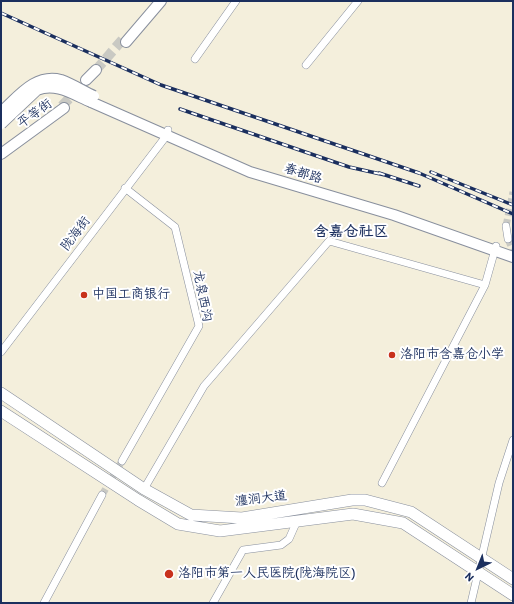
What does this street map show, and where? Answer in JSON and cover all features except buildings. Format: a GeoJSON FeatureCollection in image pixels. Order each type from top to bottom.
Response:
{"type":"FeatureCollection","features":[{"type":"Feature","properties":{"kind":"main road"},"geometry":{"type":"LineString","coordinates":[[155,1],[125,41],[161,1]]}},
{"type":"Feature","properties":{"kind":"main road"},"geometry":{"type":"LineString","coordinates":[[88,82],[97,71]]}},
{"type":"Feature","properties":{"kind":"main road"},"geometry":{"type":"LineString","coordinates":[[1,112],[32,84],[43,79],[60,80],[93,99]]}},
{"type":"Feature","properties":{"kind":"main road"},"geometry":{"type":"LineString","coordinates":[[1,124],[37,90],[45,87],[58,88],[93,99]]}},
{"type":"Feature","properties":{"kind":"main road","name":"春都路"},"geometry":{"type":"LineString","coordinates":[[93,99],[167,132],[250,172],[394,215],[495,248],[513,252]]}},
{"type":"Feature","properties":{"kind":"main road","name":"平等街"},"geometry":{"type":"LineString","coordinates":[[1,150],[63,107],[1,154]]}},
{"type":"Feature","properties":{"kind":"main road","name":"春都路"},"geometry":{"type":"LineString","coordinates":[[495,248],[513,257]]}},
{"type":"Feature","properties":{"kind":"main road","name":"瀍涧大道"},"geometry":{"type":"LineString","coordinates":[[1,394],[144,489],[191,515],[242,518],[352,500],[365,500],[411,512],[513,579]]}},
{"type":"Feature","properties":{"kind":"main road","name":"瀍涧大道"},"geometry":{"type":"LineString","coordinates":[[1,411],[138,500],[178,524],[220,531],[353,514],[403,523],[513,595]]}},
{"type":"Feature","properties":{"kind":"street"},"geometry":{"type":"LineString","coordinates":[[195,59],[236,1]]}},
{"type":"Feature","properties":{"kind":"street"},"geometry":{"type":"LineString","coordinates":[[306,64],[358,1]]}},
{"type":"Feature","properties":{"kind":"street","name":"陇海街"},"geometry":{"type":"LineString","coordinates":[[1,352],[167,132]]}},
{"type":"Feature","properties":{"kind":"street","name":"龙泉西沟"},"geometry":{"type":"LineString","coordinates":[[122,461],[198,326],[175,227],[126,188]]}},
{"type":"Feature","properties":{"kind":"street"},"geometry":{"type":"LineString","coordinates":[[506,226],[508,239]]}},
{"type":"Feature","properties":{"kind":"street"},"geometry":{"type":"LineString","coordinates":[[144,489],[204,386],[329,241],[485,285]]}},
{"type":"Feature","properties":{"kind":"street"},"geometry":{"type":"LineString","coordinates":[[382,483],[485,285],[495,248]]}},
{"type":"Feature","properties":{"kind":"street"},"geometry":{"type":"LineString","coordinates":[[471,603],[499,484],[513,440]]}},
{"type":"Feature","properties":{"kind":"street"},"geometry":{"type":"LineString","coordinates":[[44,603],[102,495]]}},
{"type":"Feature","properties":{"kind":"street"},"geometry":{"type":"LineString","coordinates":[[213,603],[243,550],[281,545],[289,539],[297,521]]}},
{"type":"Feature","properties":{"kind":"tunnel"},"geometry":{"type":"LineString","coordinates":[[96,70],[123,39]]}},
{"type":"Feature","properties":{"kind":"tunnel"},"geometry":{"type":"LineString","coordinates":[[62,106],[78,89]]}},
{"type":"Feature","properties":{"kind":"tunnel"},"geometry":{"type":"LineString","coordinates":[[506,226],[513,192]]}},
{"type":"Feature","properties":{"kind":"tunnel"},"geometry":{"type":"LineString","coordinates":[[508,239],[513,251]]}},
{"type":"Feature","properties":{"kind":"tunnel"},"geometry":{"type":"LineString","coordinates":[[102,495],[122,461]]}},
{"type":"Feature","properties":{"kind":"railway"},"geometry":{"type":"LineString","coordinates":[[1,13],[161,85],[419,173],[513,214]]}},
{"type":"Feature","properties":{"kind":"railway"},"geometry":{"type":"LineString","coordinates":[[180,109],[349,167],[385,175]]}},
{"type":"Feature","properties":{"kind":"railway"},"geometry":{"type":"LineString","coordinates":[[431,172],[513,205]]}},
{"type":"Feature","properties":{"kind":"railway"},"geometry":{"type":"LineString","coordinates":[[379,173],[419,186]]}},
{"type":"Feature","properties":{"kind":"place","name":"中国工商银行"},"geometry":{"type":"Point","coordinates":[84,295]}},
{"type":"Feature","properties":{"kind":"place","name":"洛阳市含嘉仓小学"},"geometry":{"type":"Point","coordinates":[392,355]}},
{"type":"Feature","properties":{"kind":"place","name":"洛阳市第一人民医院(陇海院区)"},"geometry":{"type":"Point","coordinates":[169,574]}},
{"type":"Feature","properties":{"kind":"district","name":"含嘉仓社区"},"geometry":{"type":"Point","coordinates":[351,232]}}]}
